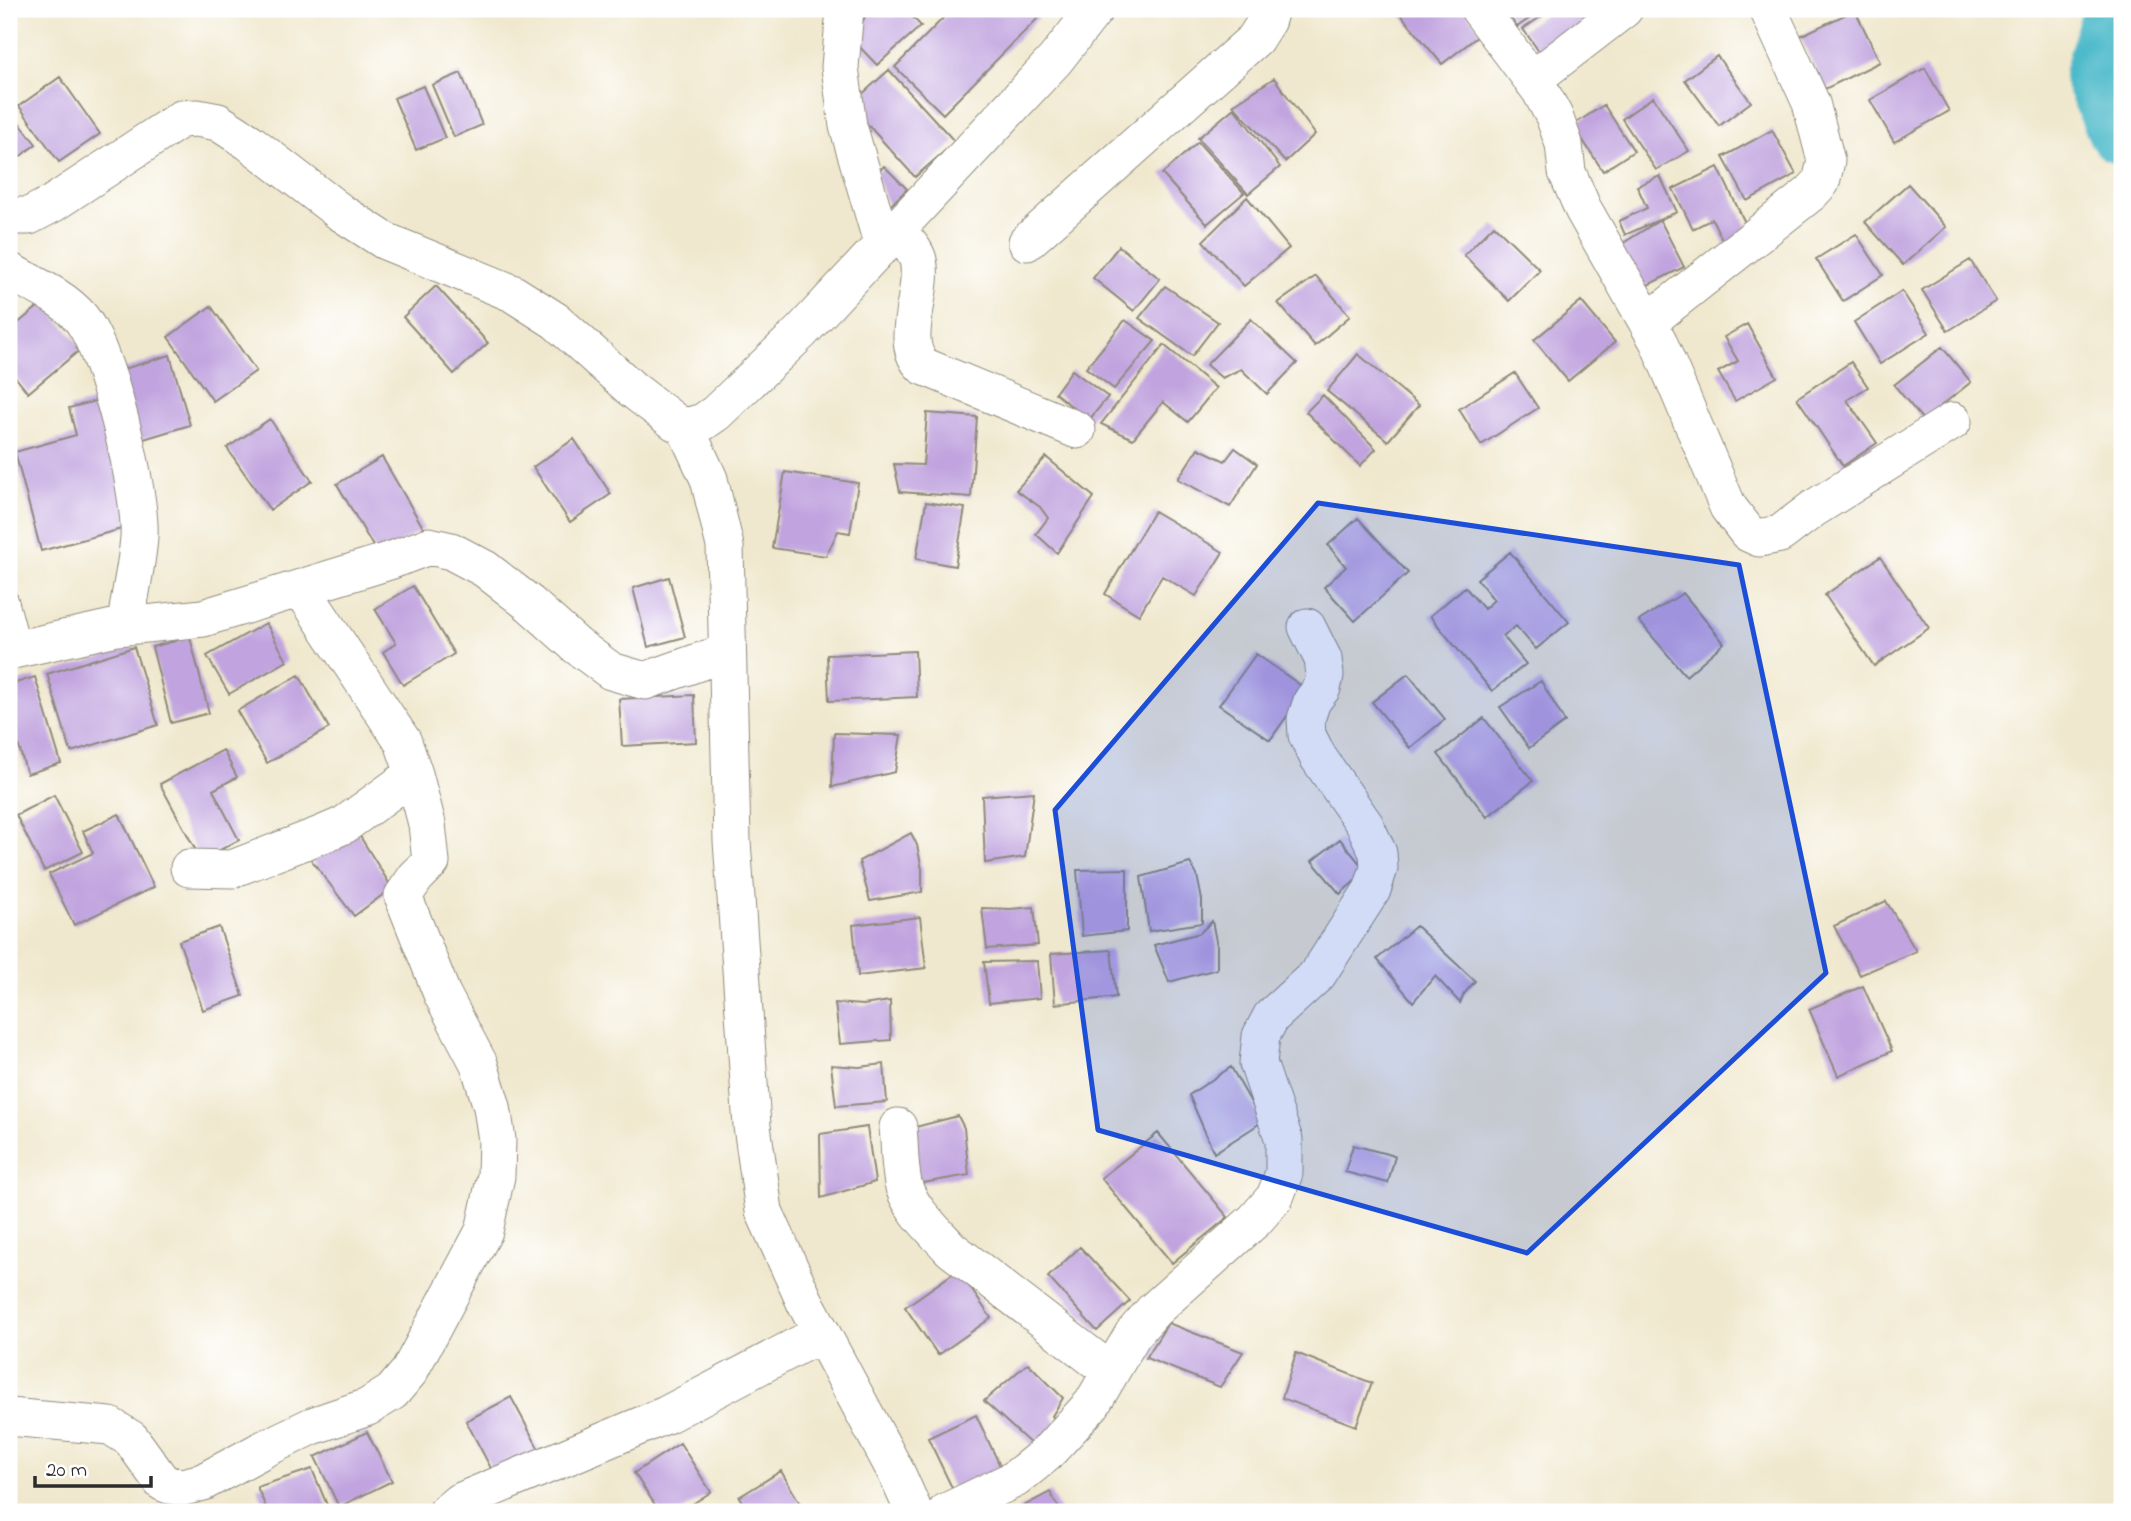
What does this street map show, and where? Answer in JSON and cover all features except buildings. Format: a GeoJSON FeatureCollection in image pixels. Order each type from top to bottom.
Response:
{"type":"FeatureCollection","features":[{"type":"Feature","properties":{"kind":"street"},"geometry":{"type":"LineString","coordinates":[[845,9],[840,67],[848,126],[889,238],[913,251],[918,261],[912,342],[915,357],[923,366],[1077,430]]}},
{"type":"Feature","properties":{"kind":"street"},"geometry":{"type":"LineString","coordinates":[[685,427],[703,422],[716,413],[801,332],[1055,61],[1095,9]]}},
{"type":"Feature","properties":{"kind":"street"},"geometry":{"type":"LineString","coordinates":[[1027,242],[1255,39],[1267,20],[1270,9]]}},
{"type":"Feature","properties":{"kind":"street"},"geometry":{"type":"LineString","coordinates":[[1479,9],[1532,80],[1554,116],[1564,144],[1567,172],[1583,209],[1658,341],[1728,507],[1748,533],[1759,538],[1780,534],[1813,509],[1953,421]]}},
{"type":"Feature","properties":{"kind":"street"},"geometry":{"type":"LineString","coordinates":[[1532,80],[1624,9]]}},
{"type":"Feature","properties":{"kind":"street"},"geometry":{"type":"LineString","coordinates":[[1648,322],[1811,193],[1821,181],[1826,161],[1811,103],[1768,9]]}},
{"type":"Feature","properties":{"kind":"street"},"geometry":{"type":"LineString","coordinates":[[9,216],[29,216],[52,204],[181,119],[197,118],[218,122],[249,142],[340,212],[385,241],[512,293],[556,321],[633,390],[685,427],[709,479],[725,546],[732,841],[757,1171],[764,1212],[805,1302],[919,1511],[1015,1479],[1046,1454],[1092,1405],[1133,1334],[1154,1310],[1255,1220],[1275,1197],[1284,1173],[1284,1140],[1258,1063],[1261,1036],[1271,1017],[1318,974],[1372,890],[1378,868],[1378,853],[1365,825],[1318,757],[1307,735],[1306,719],[1312,701],[1322,688],[1325,675],[1323,659],[1307,627]]}},
{"type":"Feature","properties":{"kind":"street"},"geometry":{"type":"LineString","coordinates":[[9,271],[63,302],[80,317],[92,334],[112,391],[139,503],[139,537],[126,626]]}},
{"type":"Feature","properties":{"kind":"street"},"geometry":{"type":"LineString","coordinates":[[15,650],[126,626],[204,618],[429,546],[451,551],[485,569],[611,671],[645,681],[727,652]]}},
{"type":"Feature","properties":{"kind":"street"},"geometry":{"type":"LineString","coordinates":[[9,1417],[110,1426],[131,1439],[162,1482],[183,1487],[203,1482],[312,1426],[368,1407],[392,1392],[409,1372],[484,1231],[496,1176],[497,1140],[492,1107],[478,1064],[442,994],[402,896],[430,862],[427,824],[414,774],[403,742],[301,588]]}},
{"type":"Feature","properties":{"kind":"street"},"geometry":{"type":"LineString","coordinates":[[189,869],[232,870],[323,834],[344,825],[414,774]]}},
{"type":"Feature","properties":{"kind":"street"},"geometry":{"type":"LineString","coordinates":[[898,1127],[904,1187],[916,1209],[932,1228],[962,1258],[1110,1371]]}},
{"type":"Feature","properties":{"kind":"street"},"geometry":{"type":"LineString","coordinates":[[446,1512],[459,1502],[666,1415],[822,1333]]}},
{"type":"Feature","properties":{"kind":"lane"},"geometry":{"type":"LineString","coordinates":[[9,600],[15,650]]}},
{"type":"Feature","properties":{"kind":"highlighted area"},"geometry":{"type":"Polygon","coordinates":[[[1318,503],[1739,565],[1826,973],[1527,1253],[1098,1130],[1055,810],[1318,503]]]}},
{"type":"Feature","properties":{"kind":"waterway"},"geometry":{"type":"LineString","coordinates":[[2118,9],[2099,76],[2122,129]]}}]}
